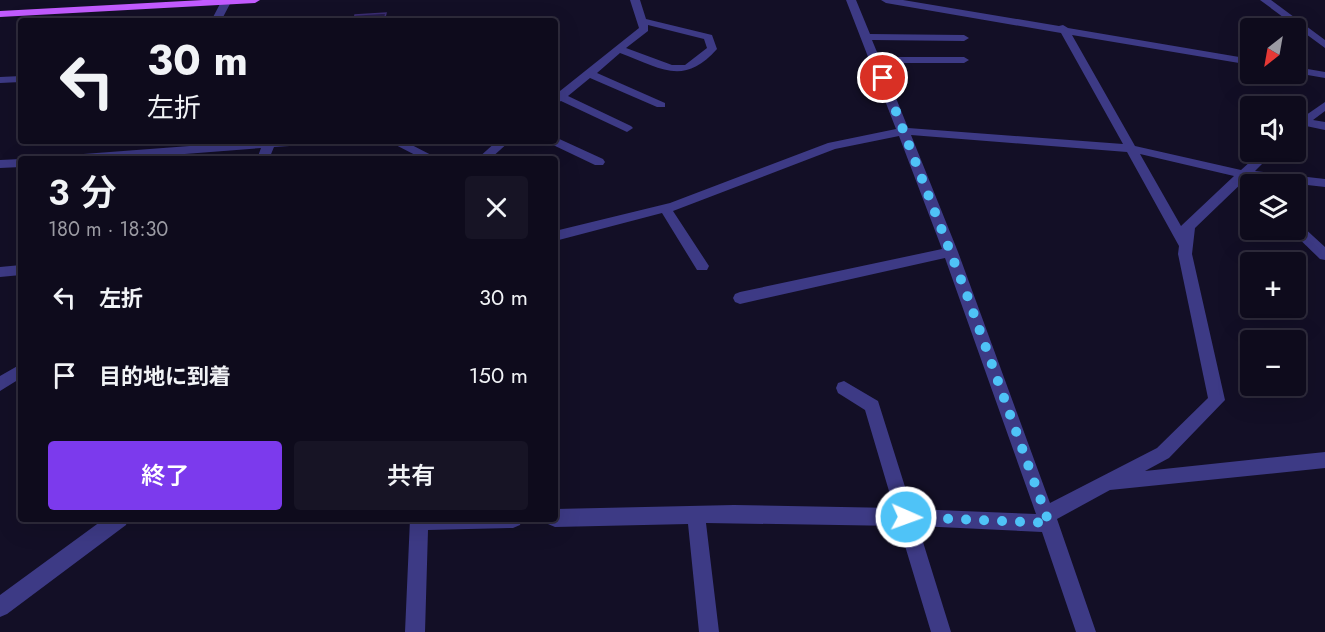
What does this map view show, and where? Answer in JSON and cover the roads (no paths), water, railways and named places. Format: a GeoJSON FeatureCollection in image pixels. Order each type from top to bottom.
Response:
{"type":"FeatureCollection","features":[{"type":"Feature","properties":{"kind":"main road"},"geometry":{"type":"LineString","coordinates":[[0,14],[255,0]]}},
{"type":"Feature","properties":{"kind":"street"},"geometry":{"type":"LineString","coordinates":[[558,98],[644,29],[635,0]]}},
{"type":"Feature","properties":{"kind":"street"},"geometry":{"type":"LineString","coordinates":[[851,0],[951,252],[1086,632]]}},
{"type":"Feature","properties":{"kind":"street"},"geometry":{"type":"LineString","coordinates":[[885,0],[1063,28],[1240,60]]}},
{"type":"Feature","properties":{"kind":"street"},"geometry":{"type":"LineString","coordinates":[[1265,0],[1325,45]]}},
{"type":"Feature","properties":{"kind":"street"},"geometry":{"type":"LineString","coordinates":[[218,18],[227,1]]}},
{"type":"Feature","properties":{"kind":"street"},"geometry":{"type":"LineString","coordinates":[[618,49],[671,68],[688,68],[712,49],[708,37],[643,21]]}},
{"type":"Feature","properties":{"kind":"street"},"geometry":{"type":"LineString","coordinates":[[1063,28],[1186,246]]}},
{"type":"Feature","properties":{"kind":"street"},"geometry":{"type":"LineString","coordinates":[[866,37],[963,38]]}},
{"type":"Feature","properties":{"kind":"street"},"geometry":{"type":"LineString","coordinates":[[876,60],[964,60]]}},
{"type":"Feature","properties":{"kind":"street"},"geometry":{"type":"LineString","coordinates":[[1306,72],[1325,75]]}},
{"type":"Feature","properties":{"kind":"street"},"geometry":{"type":"LineString","coordinates":[[588,73],[662,105]]}},
{"type":"Feature","properties":{"kind":"street"},"geometry":{"type":"LineString","coordinates":[[0,80],[18,79]]}},
{"type":"Feature","properties":{"kind":"street"},"geometry":{"type":"LineString","coordinates":[[558,99],[627,128]]}},
{"type":"Feature","properties":{"kind":"street"},"geometry":{"type":"LineString","coordinates":[[1306,120],[1325,105]]}},
{"type":"Feature","properties":{"kind":"street"},"geometry":{"type":"LineString","coordinates":[[1306,125],[1325,126]]}},
{"type":"Feature","properties":{"kind":"street"},"geometry":{"type":"LineString","coordinates":[[558,235],[665,208],[832,146],[904,131],[1133,149],[1240,177]]}},
{"type":"Feature","properties":{"kind":"street"},"geometry":{"type":"LineString","coordinates":[[558,142],[599,162]]}},
{"type":"Feature","properties":{"kind":"street"},"geometry":{"type":"LineString","coordinates":[[105,156],[246,144]]}},
{"type":"Feature","properties":{"kind":"street"},"geometry":{"type":"LineString","coordinates":[[400,144],[426,156]]}},
{"type":"Feature","properties":{"kind":"street"},"geometry":{"type":"LineString","coordinates":[[486,156],[500,144]]}},
{"type":"Feature","properties":{"kind":"street"},"geometry":{"type":"LineString","coordinates":[[0,164],[18,163]]}},
{"type":"Feature","properties":{"kind":"street"},"geometry":{"type":"LineString","coordinates":[[1306,182],[1325,183]]}},
{"type":"Feature","properties":{"kind":"street"},"geometry":{"type":"LineString","coordinates":[[558,518],[696,515],[1047,519],[1104,484],[1163,453],[1217,400],[1185,254],[1188,226],[1240,185]]}},
{"type":"Feature","properties":{"kind":"street"},"geometry":{"type":"LineString","coordinates":[[665,208],[702,266]]}},
{"type":"Feature","properties":{"kind":"street"},"geometry":{"type":"LineString","coordinates":[[1307,239],[1325,238]]}},
{"type":"Feature","properties":{"kind":"street"},"geometry":{"type":"LineString","coordinates":[[1307,239],[1325,255]]}},
{"type":"Feature","properties":{"kind":"street"},"geometry":{"type":"LineString","coordinates":[[740,298],[951,252]]}},
{"type":"Feature","properties":{"kind":"street"},"geometry":{"type":"LineString","coordinates":[[0,272],[18,270]]}},
{"type":"Feature","properties":{"kind":"street"},"geometry":{"type":"LineString","coordinates":[[0,384],[18,372]]}},
{"type":"Feature","properties":{"kind":"street"},"geometry":{"type":"LineString","coordinates":[[844,388],[872,406],[942,632]]}},
{"type":"Feature","properties":{"kind":"street"},"geometry":{"type":"LineString","coordinates":[[1104,484],[1325,460]]}},
{"type":"Feature","properties":{"kind":"street"},"geometry":{"type":"LineString","coordinates":[[696,515],[709,632]]}},
{"type":"Feature","properties":{"kind":"street"},"geometry":{"type":"LineString","coordinates":[[0,607],[115,522]]}},
{"type":"Feature","properties":{"kind":"street"},"geometry":{"type":"LineString","coordinates":[[415,632],[419,522]]}}]}
